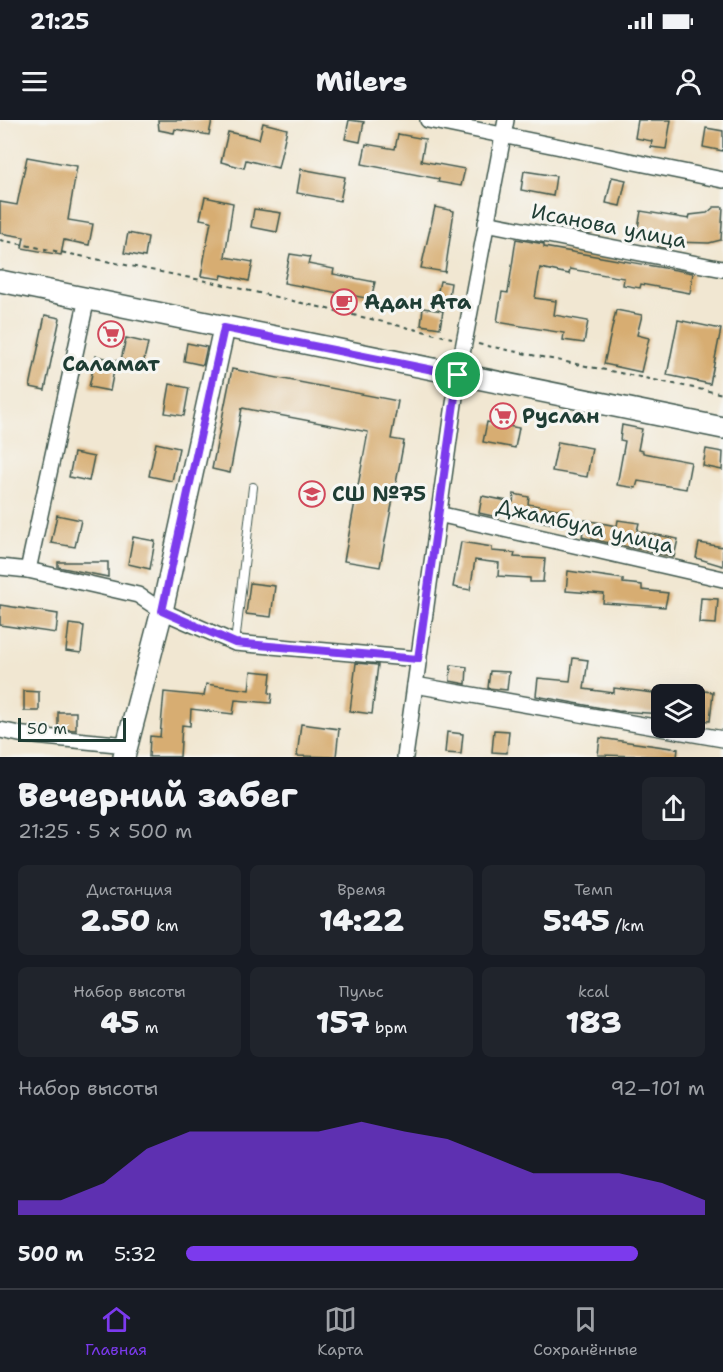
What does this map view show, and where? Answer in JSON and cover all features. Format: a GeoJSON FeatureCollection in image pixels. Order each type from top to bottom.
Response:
{"type":"FeatureCollection","features":[{"type":"Feature","properties":{"kind":"main road"},"geometry":{"type":"LineString","coordinates":[[0,280],[224,328],[723,428]]}},
{"type":"Feature","properties":{"kind":"main road"},"geometry":{"type":"LineString","coordinates":[[126,751],[162,611],[224,328]]}},
{"type":"Feature","properties":{"kind":"street"},"geometry":{"type":"LineString","coordinates":[[428,120],[504,128],[723,180]]}},
{"type":"Feature","properties":{"kind":"street"},"geometry":{"type":"LineString","coordinates":[[405,757],[458,375],[504,128]]}},
{"type":"Feature","properties":{"kind":"street","name":"Исанова улица"},"geometry":{"type":"LineString","coordinates":[[486,223],[723,270]]}},
{"type":"Feature","properties":{"kind":"street"},"geometry":{"type":"LineString","coordinates":[[28,570],[87,298]]}},
{"type":"Feature","properties":{"kind":"street","name":"Джамбула улица"},"geometry":{"type":"LineString","coordinates":[[438,514],[723,579]]}},
{"type":"Feature","properties":{"kind":"street"},"geometry":{"type":"LineString","coordinates":[[0,567],[28,570],[138,595],[162,611],[235,643],[418,659]]}},
{"type":"Feature","properties":{"kind":"street"},"geometry":{"type":"LineString","coordinates":[[415,685],[723,739]]}},
{"type":"Feature","properties":{"kind":"street"},"geometry":{"type":"LineString","coordinates":[[0,730],[126,751]]}},
{"type":"Feature","properties":{"kind":"lane"},"geometry":{"type":"LineString","coordinates":[[235,643],[253,487]]}},
{"type":"Feature","properties":{"kind":"path"},"geometry":{"type":"LineString","coordinates":[[0,240],[216,283],[464,341],[723,394]]}},
{"type":"Feature","properties":{"kind":"building"},"geometry":{"type":"Polygon","coordinates":[[[158,120],[212,120],[209,135],[175,129],[174,133],[159,130],[158,120]]]}},
{"type":"Feature","properties":{"kind":"building"},"geometry":{"type":"Polygon","coordinates":[[[349,120],[364,122],[360,142],[345,139],[349,120]]]}},
{"type":"Feature","properties":{"kind":"building"},"geometry":{"type":"Polygon","coordinates":[[[638,120],[671,120],[666,149],[651,147],[652,141],[635,138],[638,120]]]}},
{"type":"Feature","properties":{"kind":"building"},"geometry":{"type":"Polygon","coordinates":[[[263,123],[287,129],[278,168],[246,160],[244,168],[221,162],[228,132],[259,139],[263,123]]]}},
{"type":"Feature","properties":{"kind":"building"},"geometry":{"type":"Polygon","coordinates":[[[706,128],[723,131],[723,151],[703,147],[706,128]]]}},
{"type":"Feature","properties":{"kind":"building"},"geometry":{"type":"Polygon","coordinates":[[[398,134],[425,139],[421,161],[465,169],[461,186],[438,182],[439,179],[362,164],[366,144],[395,149],[398,134]]]}},
{"type":"Feature","properties":{"kind":"building"},"geometry":{"type":"Polygon","coordinates":[[[27,157],[77,166],[68,220],[93,224],[89,245],[64,240],[61,255],[22,248],[24,237],[0,233],[0,202],[17,205],[27,157]]]}},
{"type":"Feature","properties":{"kind":"building"},"geometry":{"type":"Polygon","coordinates":[[[301,169],[345,177],[340,201],[297,193],[301,169]]]}},
{"type":"Feature","properties":{"kind":"building"},"geometry":{"type":"Polygon","coordinates":[[[524,171],[556,176],[553,196],[521,190],[524,171]]]}},
{"type":"Feature","properties":{"kind":"building"},"geometry":{"type":"Polygon","coordinates":[[[612,177],[626,180],[620,206],[606,203],[612,177]]]}},
{"type":"Feature","properties":{"kind":"building"},"geometry":{"type":"Polygon","coordinates":[[[205,197],[233,203],[225,257],[253,262],[249,281],[222,275],[221,279],[201,276],[211,221],[200,219],[205,197]]]}},
{"type":"Feature","properties":{"kind":"building"},"geometry":{"type":"Polygon","coordinates":[[[435,207],[454,211],[445,272],[421,268],[435,207]]]}},
{"type":"Feature","properties":{"kind":"building"},"geometry":{"type":"Polygon","coordinates":[[[714,207],[723,207],[721,240],[709,243],[672,242],[670,249],[658,247],[659,241],[636,238],[641,211],[689,219],[690,215],[707,213],[714,207]]]}},
{"type":"Feature","properties":{"kind":"building"},"geometry":{"type":"Polygon","coordinates":[[[254,209],[281,213],[277,232],[251,227],[254,209]]]}},
{"type":"Feature","properties":{"kind":"building"},"geometry":{"type":"Polygon","coordinates":[[[128,233],[148,237],[145,257],[124,253],[128,233]]]}},
{"type":"Feature","properties":{"kind":"building"},"geometry":{"type":"Polygon","coordinates":[[[516,239],[544,244],[544,247],[693,273],[690,293],[641,284],[640,288],[623,285],[624,278],[570,269],[569,274],[540,268],[535,298],[556,301],[554,315],[588,321],[584,343],[563,340],[564,333],[497,322],[502,292],[508,293],[516,239]]]}},
{"type":"Feature","properties":{"kind":"building"},"geometry":{"type":"Polygon","coordinates":[[[290,254],[310,257],[308,264],[334,269],[333,274],[375,282],[371,299],[284,283],[290,254]]]}},
{"type":"Feature","properties":{"kind":"building"},"geometry":{"type":"Polygon","coordinates":[[[440,281],[451,283],[448,302],[436,300],[440,281]]]}},
{"type":"Feature","properties":{"kind":"building"},"geometry":{"type":"Polygon","coordinates":[[[423,308],[443,311],[440,328],[421,325],[423,308]]]}},
{"type":"Feature","properties":{"kind":"building"},"geometry":{"type":"Polygon","coordinates":[[[616,310],[642,315],[637,335],[649,338],[641,372],[604,364],[616,310]]]}},
{"type":"Feature","properties":{"kind":"building"},"geometry":{"type":"Polygon","coordinates":[[[45,315],[60,318],[45,390],[30,387],[45,315]]]}},
{"type":"Feature","properties":{"kind":"building"},"geometry":{"type":"Polygon","coordinates":[[[678,320],[721,329],[710,384],[667,375],[678,320]]]}},
{"type":"Feature","properties":{"kind":"building"},"geometry":{"type":"Polygon","coordinates":[[[126,338],[148,343],[143,364],[121,360],[126,338]]]}},
{"type":"Feature","properties":{"kind":"building"},"geometry":{"type":"Polygon","coordinates":[[[187,343],[207,347],[203,365],[184,361],[187,343]]]}},
{"type":"Feature","properties":{"kind":"building"},"geometry":{"type":"Polygon","coordinates":[[[96,356],[116,360],[110,391],[89,387],[96,356]]]}},
{"type":"Feature","properties":{"kind":"building"},"geometry":{"type":"Polygon","coordinates":[[[232,369],[398,401],[391,439],[404,441],[380,567],[344,561],[368,432],[242,408],[230,473],[212,469],[232,369]]]}},
{"type":"Feature","properties":{"kind":"building"},"geometry":{"type":"Polygon","coordinates":[[[170,384],[189,388],[184,416],[165,413],[170,384]]]}},
{"type":"Feature","properties":{"kind":"building"},"geometry":{"type":"Polygon","coordinates":[[[487,422],[519,428],[515,448],[483,442],[487,422]]]}},
{"type":"Feature","properties":{"kind":"building"},"geometry":{"type":"Polygon","coordinates":[[[622,425],[642,429],[638,450],[643,453],[691,462],[686,489],[638,481],[636,488],[617,485],[625,441],[620,440],[622,425]]]}},
{"type":"Feature","properties":{"kind":"building"},"geometry":{"type":"Polygon","coordinates":[[[558,442],[592,448],[587,477],[552,471],[558,442]]]}},
{"type":"Feature","properties":{"kind":"building"},"geometry":{"type":"Polygon","coordinates":[[[156,443],[179,448],[172,481],[149,476],[156,443]]]}},
{"type":"Feature","properties":{"kind":"building"},"geometry":{"type":"Polygon","coordinates":[[[706,449],[723,452],[722,470],[703,466],[706,449]]]}},
{"type":"Feature","properties":{"kind":"building"},"geometry":{"type":"Polygon","coordinates":[[[74,453],[94,457],[89,481],[69,477],[74,453]]]}},
{"type":"Feature","properties":{"kind":"building"},"geometry":{"type":"Polygon","coordinates":[[[514,494],[529,497],[528,504],[568,511],[565,526],[497,513],[497,517],[479,513],[482,496],[513,502],[514,494]]]}},
{"type":"Feature","properties":{"kind":"building"},"geometry":{"type":"Polygon","coordinates":[[[57,515],[81,520],[75,547],[51,543],[57,515]]]}},
{"type":"Feature","properties":{"kind":"building"},"geometry":{"type":"Polygon","coordinates":[[[585,520],[617,526],[618,520],[639,523],[637,531],[678,539],[674,557],[582,537],[585,520]]]}},
{"type":"Feature","properties":{"kind":"building"},"geometry":{"type":"Polygon","coordinates":[[[133,537],[155,541],[150,569],[128,564],[133,537]]]}},
{"type":"Feature","properties":{"kind":"building"},"geometry":{"type":"Polygon","coordinates":[[[461,542],[492,547],[492,551],[515,553],[514,557],[545,559],[543,582],[530,582],[530,578],[498,576],[499,563],[475,560],[470,590],[453,587],[461,542]]]}},
{"type":"Feature","properties":{"kind":"building"},"geometry":{"type":"Polygon","coordinates":[[[699,543],[723,547],[723,566],[696,558],[699,543]]]}},
{"type":"Feature","properties":{"kind":"building"},"geometry":{"type":"Polygon","coordinates":[[[58,562],[108,562],[108,577],[58,567],[58,562]]]}},
{"type":"Feature","properties":{"kind":"building"},"geometry":{"type":"Polygon","coordinates":[[[568,571],[623,579],[623,583],[642,585],[642,590],[668,593],[665,607],[603,603],[604,594],[566,591],[568,571]]]}},
{"type":"Feature","properties":{"kind":"building"},"geometry":{"type":"Polygon","coordinates":[[[250,583],[275,586],[271,617],[246,614],[250,583]]]}},
{"type":"Feature","properties":{"kind":"building"},"geometry":{"type":"Polygon","coordinates":[[[701,598],[718,599],[716,624],[699,623],[701,598]]]}},
{"type":"Feature","properties":{"kind":"building"},"geometry":{"type":"Polygon","coordinates":[[[0,605],[58,614],[56,633],[0,625],[0,605]]]}},
{"type":"Feature","properties":{"kind":"building"},"geometry":{"type":"Polygon","coordinates":[[[69,624],[84,626],[81,653],[66,651],[69,624]]]}},
{"type":"Feature","properties":{"kind":"building"},"geometry":{"type":"Polygon","coordinates":[[[573,658],[588,660],[584,689],[614,693],[614,688],[651,693],[651,713],[618,711],[536,696],[538,678],[570,681],[573,658]]]}},
{"type":"Feature","properties":{"kind":"building"},"geometry":{"type":"Polygon","coordinates":[[[356,663],[378,665],[372,714],[350,711],[356,663]]]}},
{"type":"Feature","properties":{"kind":"building"},"geometry":{"type":"Polygon","coordinates":[[[451,665],[467,667],[466,684],[450,681],[451,665]]]}},
{"type":"Feature","properties":{"kind":"building"},"geometry":{"type":"Polygon","coordinates":[[[251,671],[271,673],[269,693],[272,694],[271,703],[235,700],[233,714],[191,709],[190,726],[182,725],[180,757],[149,757],[150,736],[160,737],[164,692],[204,696],[206,684],[249,690],[251,671]]]}},
{"type":"Feature","properties":{"kind":"building"},"geometry":{"type":"Polygon","coordinates":[[[490,671],[509,672],[507,690],[488,688],[490,671]]]}},
{"type":"Feature","properties":{"kind":"building"},"geometry":{"type":"Polygon","coordinates":[[[24,691],[39,692],[39,711],[24,711],[24,691]]]}},
{"type":"Feature","properties":{"kind":"building"},"geometry":{"type":"Polygon","coordinates":[[[705,691],[713,692],[710,721],[705,721],[705,691]]]}},
{"type":"Feature","properties":{"kind":"building"},"geometry":{"type":"Polygon","coordinates":[[[58,712],[76,712],[76,730],[58,729],[58,712]]]}},
{"type":"Feature","properties":{"kind":"building"},"geometry":{"type":"Polygon","coordinates":[[[301,724],[339,729],[336,757],[297,756],[301,724]]]}},
{"type":"Feature","properties":{"kind":"building"},"geometry":{"type":"Polygon","coordinates":[[[494,730],[509,731],[507,753],[492,752],[494,730]]]}},
{"type":"Feature","properties":{"kind":"building"},"geometry":{"type":"Polygon","coordinates":[[[447,732],[463,734],[461,754],[445,753],[447,732]]]}},
{"type":"Feature","properties":{"kind":"building"},"geometry":{"type":"Polygon","coordinates":[[[600,738],[678,749],[677,757],[598,755],[600,738]]]}},
{"type":"Feature","properties":{"kind":"place","name":"Адан Ата"},"geometry":{"type":"Point","coordinates":[344,302]}},
{"type":"Feature","properties":{"kind":"place","name":"Саламат"},"geometry":{"type":"Point","coordinates":[111,334]}},
{"type":"Feature","properties":{"kind":"place","name":"Руслан"},"geometry":{"type":"Point","coordinates":[503,416]}},
{"type":"Feature","properties":{"kind":"place","name":"СШ №75"},"geometry":{"type":"Point","coordinates":[312,494]}},
{"type":"Feature","properties":{"kind":"route"},"geometry":{"type":"LineString","coordinates":[[224,328],[458,375],[418,659],[235,643],[162,611],[224,328]]}}]}
